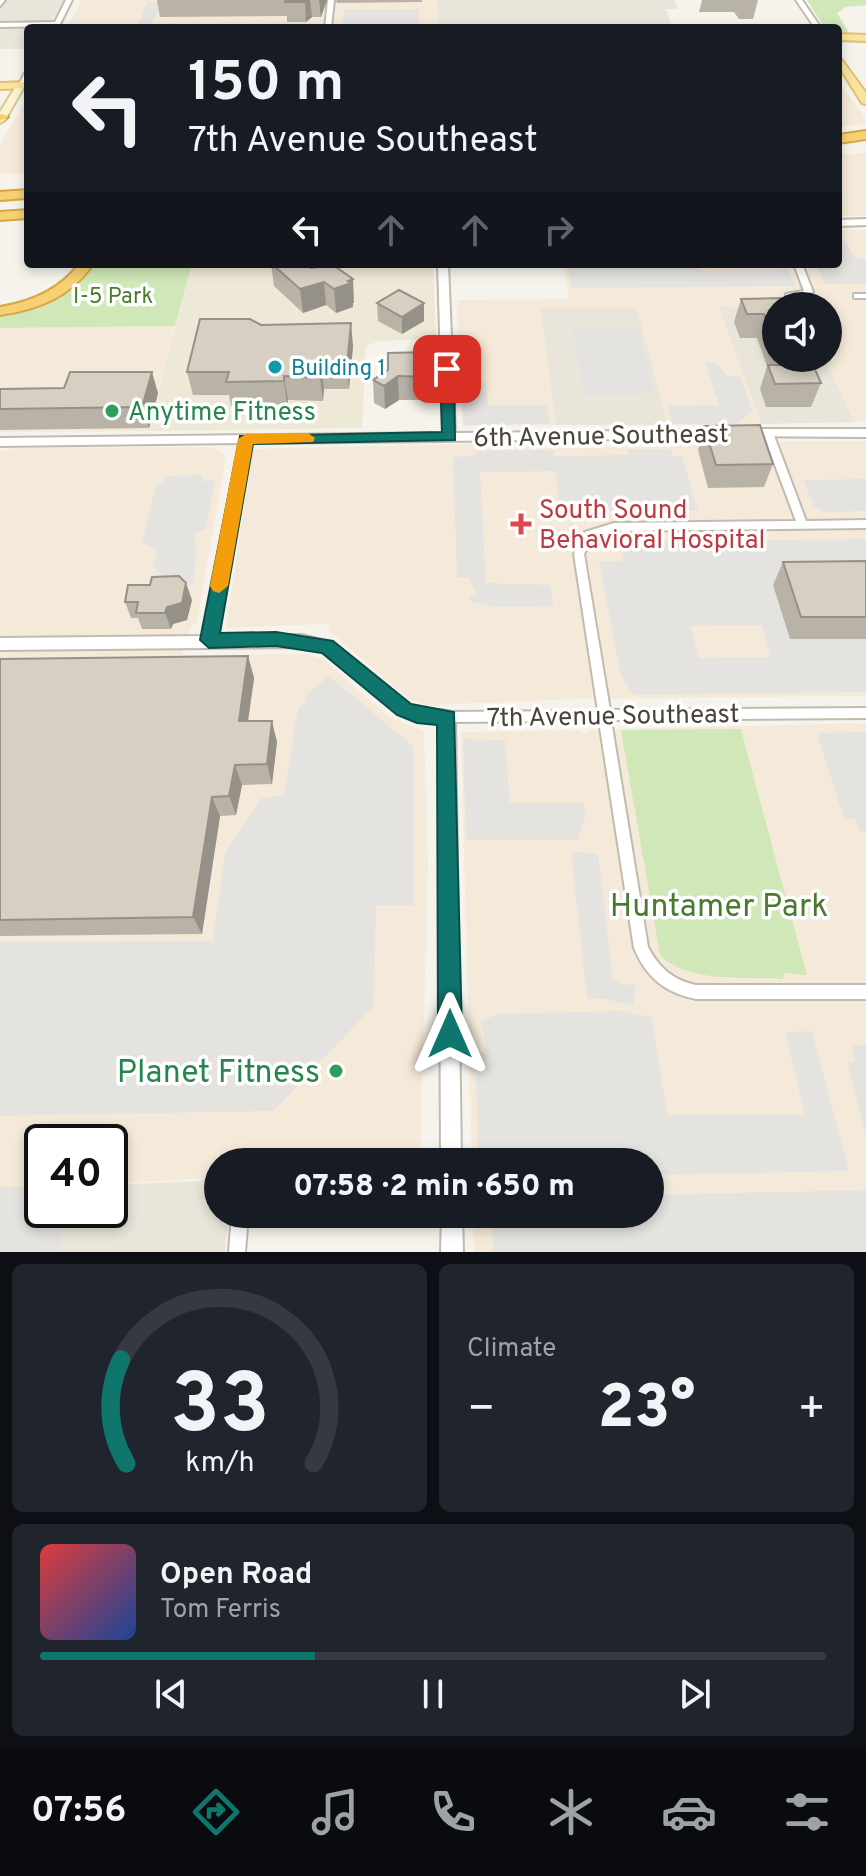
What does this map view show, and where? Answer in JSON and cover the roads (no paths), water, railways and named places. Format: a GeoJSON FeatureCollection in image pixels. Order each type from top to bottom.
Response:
{"type":"FeatureCollection","features":[{"type":"Feature","properties":{"kind":"highway"},"geometry":{"type":"LineString","coordinates":[[842,138],[866,135]]}},
{"type":"Feature","properties":{"kind":"highway"},"geometry":{"type":"LineString","coordinates":[[842,147],[866,144]]}},
{"type":"Feature","properties":{"kind":"highway"},"geometry":{"type":"LineString","coordinates":[[0,189],[24,191]]}},
{"type":"Feature","properties":{"kind":"highway"},"geometry":{"type":"LineString","coordinates":[[0,196],[24,192]]}},
{"type":"Feature","properties":{"kind":"highway"},"geometry":{"type":"LineString","coordinates":[[0,207],[24,205]]}},
{"type":"Feature","properties":{"kind":"highway"},"geometry":{"type":"LineString","coordinates":[[0,216],[24,214]]}},
{"type":"Feature","properties":{"kind":"highway"},"geometry":{"type":"LineString","coordinates":[[0,223],[24,223]]}},
{"type":"Feature","properties":{"kind":"highway"},"geometry":{"type":"LineString","coordinates":[[0,311],[25,307],[53,295],[76,279],[83,268]]}},
{"type":"Feature","properties":{"kind":"main road"},"geometry":{"type":"LineString","coordinates":[[842,37],[866,38]]}},
{"type":"Feature","properties":{"kind":"main road"},"geometry":{"type":"LineString","coordinates":[[842,46],[866,45]]}},
{"type":"Feature","properties":{"kind":"main road"},"geometry":{"type":"LineString","coordinates":[[842,64],[866,101]]}},
{"type":"Feature","properties":{"kind":"main road"},"geometry":{"type":"LineString","coordinates":[[842,72],[849,75]]}},
{"type":"Feature","properties":{"kind":"main road"},"geometry":{"type":"LineString","coordinates":[[0,86],[24,85]]}},
{"type":"Feature","properties":{"kind":"main road"},"geometry":{"type":"LineString","coordinates":[[1,119],[24,86]]}},
{"type":"Feature","properties":{"kind":"street"},"geometry":{"type":"LineString","coordinates":[[57,24],[69,0]]}},
{"type":"Feature","properties":{"kind":"street"},"geometry":{"type":"LineString","coordinates":[[59,24],[76,0]]}},
{"type":"Feature","properties":{"kind":"street"},"geometry":{"type":"LineString","coordinates":[[328,24],[331,0]]}},
{"type":"Feature","properties":{"kind":"street"},"geometry":{"type":"LineString","coordinates":[[799,0],[815,24]]}},
{"type":"Feature","properties":{"kind":"street"},"geometry":{"type":"LineString","coordinates":[[0,25],[24,25]]}},
{"type":"Feature","properties":{"kind":"street"},"geometry":{"type":"LineString","coordinates":[[842,223],[866,222]]}},
{"type":"Feature","properties":{"kind":"street"},"geometry":{"type":"LineString","coordinates":[[443,268],[449,437]]}},
{"type":"Feature","properties":{"kind":"street"},"geometry":{"type":"LineString","coordinates":[[800,268],[809,292]]}},
{"type":"Feature","properties":{"kind":"street"},"geometry":{"type":"LineString","coordinates":[[768,433],[802,525]]}},
{"type":"Feature","properties":{"kind":"street","name":"6th Avenue Southeast"},"geometry":{"type":"LineString","coordinates":[[0,442],[866,433]]}},
{"type":"Feature","properties":{"kind":"street"},"geometry":{"type":"LineString","coordinates":[[209,640],[246,439]]}},
{"type":"Feature","properties":{"kind":"street"},"geometry":{"type":"LineString","coordinates":[[866,524],[614,527],[589,535],[579,554],[641,948],[659,978],[682,990],[696,992],[866,992]]}},
{"type":"Feature","properties":{"kind":"street","name":"7th Avenue Southeast"},"geometry":{"type":"LineString","coordinates":[[0,644],[276,639],[326,646],[404,710],[417,715],[866,713]]}},
{"type":"Feature","properties":{"kind":"street"},"geometry":{"type":"LineString","coordinates":[[447,717],[451,1148]]}},
{"type":"Feature","properties":{"kind":"street"},"geometry":{"type":"LineString","coordinates":[[237,1252],[239,1228]]}},
{"type":"Feature","properties":{"kind":"street"},"geometry":{"type":"LineString","coordinates":[[452,1228],[452,1252]]}},
{"type":"Feature","properties":{"kind":"place","name":"Building 1"},"geometry":{"type":"Point","coordinates":[275,367]}},
{"type":"Feature","properties":{"kind":"place","name":"Anytime Fitness"},"geometry":{"type":"Point","coordinates":[112,411]}},
{"type":"Feature","properties":{"kind":"place","name":"South Sound Behavioral Hospital"},"geometry":{"type":"Point","coordinates":[521,524]}},
{"type":"Feature","properties":{"kind":"place","name":"Planet Fitness"},"geometry":{"type":"Point","coordinates":[336,1071]}},
{"type":"Feature","properties":{"kind":"park label","name":"I-5 Park"},"geometry":{"type":"Point","coordinates":[113,295]}},
{"type":"Feature","properties":{"kind":"park label","name":"Huntamer Park"},"geometry":{"type":"Point","coordinates":[719,905]}}]}
